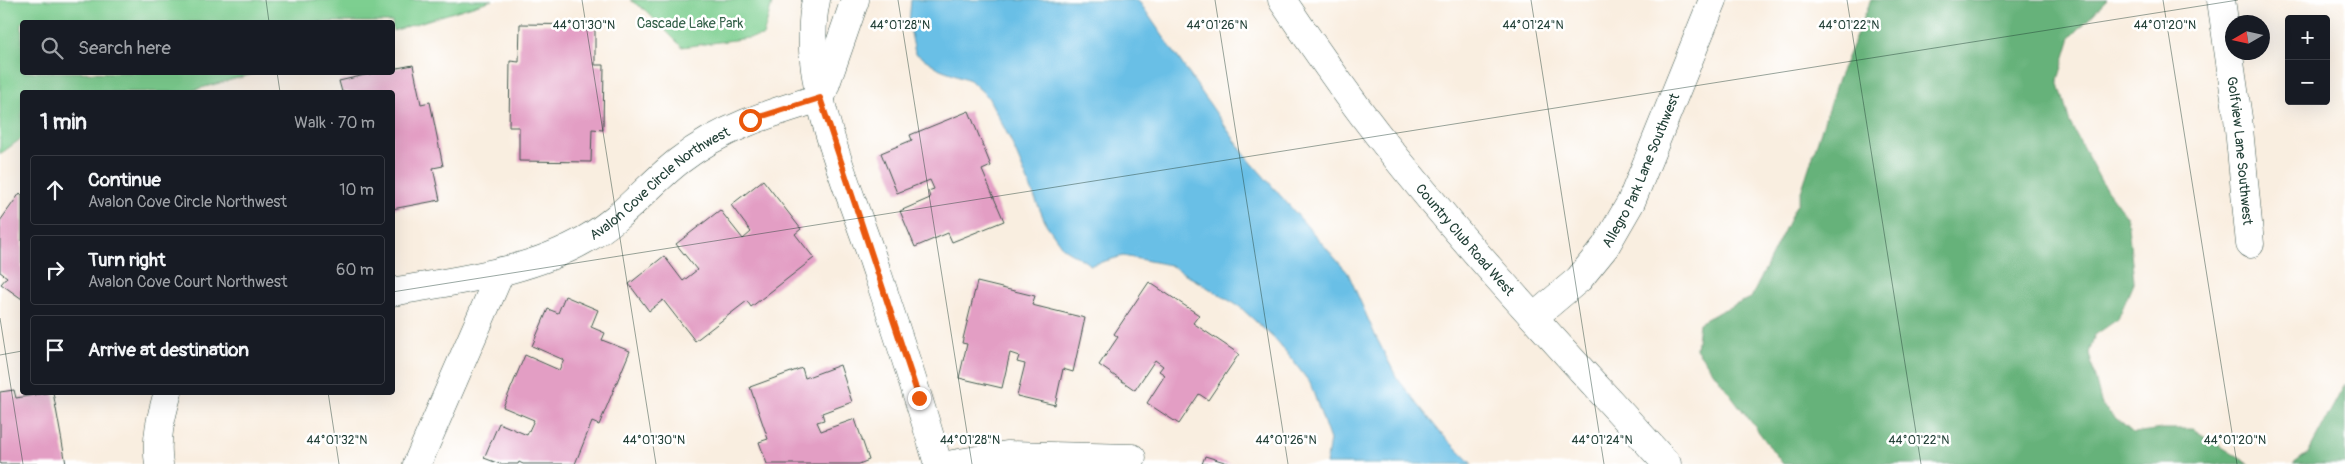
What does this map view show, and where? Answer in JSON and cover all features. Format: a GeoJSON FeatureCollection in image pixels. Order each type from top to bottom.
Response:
{"type":"FeatureCollection","features":[{"type":"Feature","properties":{"kind":"street"},"geometry":{"type":"LineString","coordinates":[[816,0],[812,20],[812,42],[820,98],[919,398],[938,464]]}},
{"type":"Feature","properties":{"kind":"street"},"geometry":{"type":"LineString","coordinates":[[820,98],[855,0]]}},
{"type":"Feature","properties":{"kind":"street","name":"Country Club Road West"},"geometry":{"type":"LineString","coordinates":[[1282,0],[1385,144],[1534,317],[1667,464]]}},
{"type":"Feature","properties":{"kind":"street","name":"Allegro Park Lane Southwest"},"geometry":{"type":"LineString","coordinates":[[1534,317],[1579,279],[1605,247],[1631,202],[1713,0]]}},
{"type":"Feature","properties":{"kind":"street","name":"Golfview Lane Southwest"},"geometry":{"type":"LineString","coordinates":[[2221,0],[2238,118],[2250,244]]}},
{"type":"Feature","properties":{"kind":"street","name":"Avalon Cove Circle Northwest"},"geometry":{"type":"LineString","coordinates":[[395,291],[501,271],[561,252],[592,235],[625,210],[678,162],[710,140],[750,120],[820,98]]}},
{"type":"Feature","properties":{"kind":"street"},"geometry":{"type":"LineString","coordinates":[[417,464],[501,271]]}},
{"type":"Feature","properties":{"kind":"street"},"geometry":{"type":"LineString","coordinates":[[159,464],[156,447],[160,418],[167,395]]}},
{"type":"Feature","properties":{"kind":"street"},"geometry":{"type":"LineString","coordinates":[[952,464],[1006,455],[1132,458]]}},
{"type":"Feature","properties":{"kind":"green space"},"geometry":{"type":"Polygon","coordinates":[[[0,0],[492,0],[395,30],[395,20],[20,20],[20,75],[250,75],[193,90],[20,90],[20,139],[0,154],[0,0]]]}},
{"type":"Feature","properties":{"kind":"green space","name":"Cascade Lake Park"},"geometry":{"type":"Polygon","coordinates":[[[630,0],[773,0],[763,36],[682,47],[645,10],[630,0]]]}},
{"type":"Feature","properties":{"kind":"green space"},"geometry":{"type":"Polygon","coordinates":[[[1871,0],[2107,0],[2071,37],[2058,80],[2070,123],[2102,183],[2127,217],[2134,281],[2118,319],[2095,335],[2089,353],[2102,406],[2133,433],[2162,429],[2193,429],[2249,464],[1783,464],[1696,349],[1699,323],[1751,298],[1797,204],[1838,79],[1871,0]]]}},
{"type":"Feature","properties":{"kind":"green space"},"geometry":{"type":"Polygon","coordinates":[[[2345,384],[2345,464],[2293,464],[2308,453],[2345,384]]]}},
{"type":"Feature","properties":{"kind":"water"},"geometry":{"type":"Polygon","coordinates":[[[911,0],[1138,0],[1245,155],[1348,273],[1375,335],[1397,378],[1439,431],[1472,464],[1326,464],[1330,440],[1310,383],[1279,343],[1240,307],[1170,265],[1123,256],[1091,265],[1063,248],[1046,224],[1010,139],[988,97],[970,80],[940,69],[915,53],[909,23],[911,0]]]}},
{"type":"Feature","properties":{"kind":"building"},"geometry":{"type":"Polygon","coordinates":[[[520,24],[595,25],[595,65],[604,65],[603,130],[592,129],[591,162],[519,161],[519,127],[509,127],[510,61],[519,62],[520,24]]]}},
{"type":"Feature","properties":{"kind":"building"},"geometry":{"type":"Polygon","coordinates":[[[413,65],[421,104],[430,102],[443,166],[433,168],[440,200],[395,208],[395,90],[341,90],[339,81],[365,75],[395,75],[395,68],[413,65]]]}},
{"type":"Feature","properties":{"kind":"building"},"geometry":{"type":"Polygon","coordinates":[[[969,111],[991,166],[982,170],[1004,221],[952,242],[948,233],[915,247],[900,211],[930,198],[928,191],[934,189],[930,180],[897,193],[881,153],[912,140],[910,135],[969,111]]]}},
{"type":"Feature","properties":{"kind":"building"},"geometry":{"type":"Polygon","coordinates":[[[763,180],[801,229],[795,234],[814,258],[751,307],[747,301],[695,341],[663,300],[649,311],[629,284],[664,256],[683,281],[697,270],[676,244],[720,210],[743,239],[751,232],[731,205],[763,180]]]}},
{"type":"Feature","properties":{"kind":"building"},"geometry":{"type":"Polygon","coordinates":[[[20,193],[20,298],[1,284],[7,277],[0,272],[0,221],[20,193]]]}},
{"type":"Feature","properties":{"kind":"building"},"geometry":{"type":"Polygon","coordinates":[[[977,282],[1035,296],[1032,305],[1085,318],[1073,372],[1063,369],[1055,405],[1017,396],[1025,364],[1017,362],[1019,356],[1010,353],[1002,388],[959,378],[967,344],[962,343],[977,282]]]}},
{"type":"Feature","properties":{"kind":"building"},"geometry":{"type":"Polygon","coordinates":[[[1149,282],[1199,315],[1193,323],[1239,354],[1208,400],[1199,394],[1179,424],[1147,403],[1165,375],[1159,371],[1163,366],[1155,360],[1135,390],[1099,365],[1118,337],[1114,334],[1149,282]]]}},
{"type":"Feature","properties":{"kind":"building"},"geometry":{"type":"Polygon","coordinates":[[[565,296],[598,310],[591,327],[605,333],[602,340],[630,351],[599,425],[592,422],[575,464],[523,464],[519,462],[518,464],[500,464],[484,458],[499,423],[527,435],[534,420],[503,407],[525,355],[559,370],[564,360],[532,346],[548,309],[558,313],[565,296]]]}},
{"type":"Feature","properties":{"kind":"building"},"geometry":{"type":"Polygon","coordinates":[[[840,365],[852,402],[822,413],[824,420],[817,422],[821,431],[855,419],[869,460],[859,464],[767,464],[759,442],[768,439],[750,387],[802,368],[805,378],[840,365]]]}},
{"type":"Feature","properties":{"kind":"building"},"geometry":{"type":"Polygon","coordinates":[[[14,390],[16,398],[34,395],[54,395],[66,464],[0,464],[0,392],[14,390]]]}},
{"type":"Feature","properties":{"kind":"building"},"geometry":{"type":"Polygon","coordinates":[[[1205,456],[1231,464],[1202,464],[1205,456]]]}},
{"type":"Feature","properties":{"kind":"route"},"geometry":{"type":"LineString","coordinates":[[750,120],[820,98],[919,398]]}}]}
